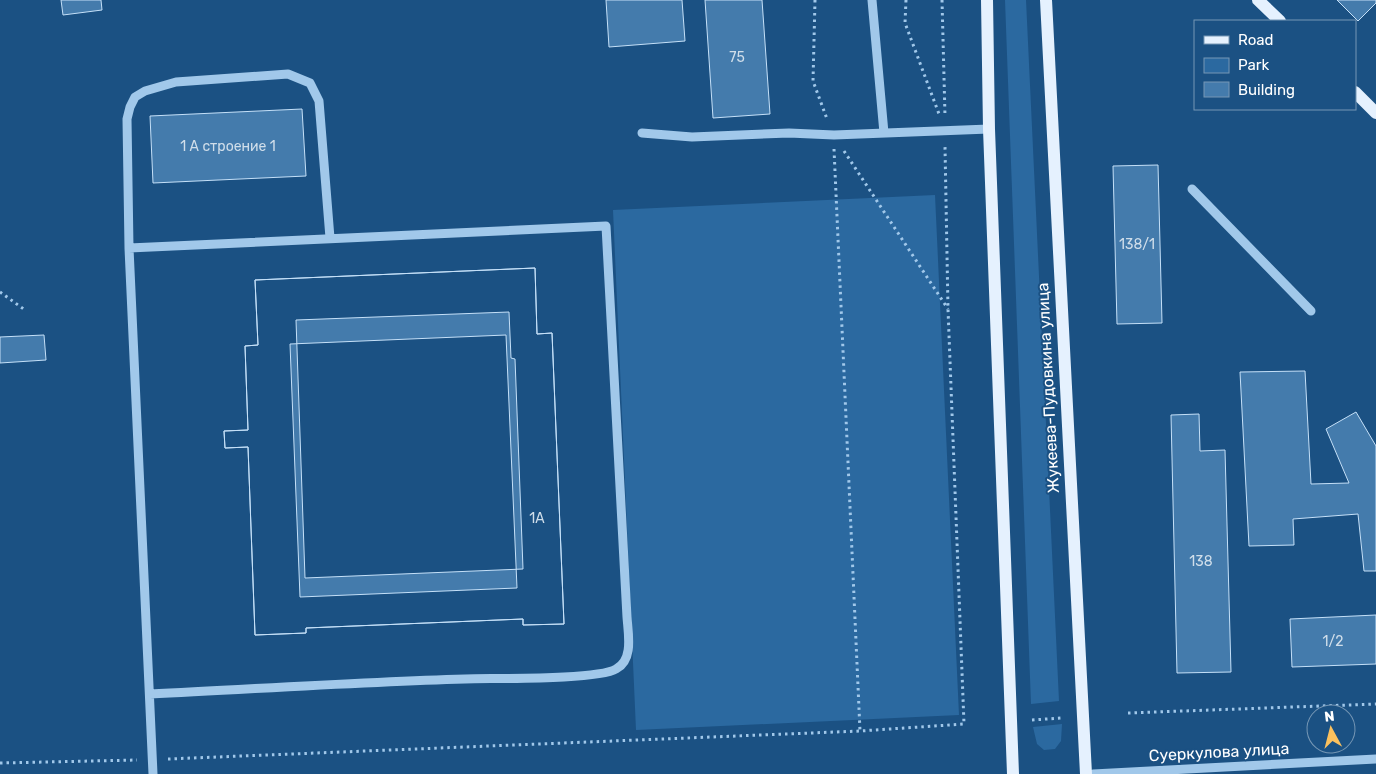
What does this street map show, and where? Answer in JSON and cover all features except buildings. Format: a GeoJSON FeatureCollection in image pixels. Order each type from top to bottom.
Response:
{"type":"FeatureCollection","features":[{"type":"Feature","properties":{"kind":"main road"},"geometry":{"type":"LineString","coordinates":[[986,0],[1012,774]]}},
{"type":"Feature","properties":{"kind":"main road","name":"Жукеева-Пудовкина улица"},"geometry":{"type":"LineString","coordinates":[[1046,0],[1086,774]]}},
{"type":"Feature","properties":{"kind":"main road"},"geometry":{"type":"LineString","coordinates":[[1261,1],[1279,20]]}},
{"type":"Feature","properties":{"kind":"main road"},"geometry":{"type":"LineString","coordinates":[[1356,93],[1376,113]]}},
{"type":"Feature","properties":{"kind":"street"},"geometry":{"type":"LineString","coordinates":[[872,0],[884,134]]}},
{"type":"Feature","properties":{"kind":"street"},"geometry":{"type":"LineString","coordinates":[[153,774],[129,248],[127,119],[130,106],[135,97],[144,91],[176,82],[288,74],[310,83],[319,100],[330,238]]}},
{"type":"Feature","properties":{"kind":"street"},"geometry":{"type":"LineString","coordinates":[[642,134],[692,137],[884,134],[989,130]]}},
{"type":"Feature","properties":{"kind":"street"},"geometry":{"type":"LineString","coordinates":[[1192,189],[1310,311]]}},
{"type":"Feature","properties":{"kind":"street"},"geometry":{"type":"LineString","coordinates":[[129,248],[606,226],[628,655],[616,670],[596,674],[150,694]]}},
{"type":"Feature","properties":{"kind":"street","name":"Суеркулова улица"},"geometry":{"type":"LineString","coordinates":[[1093,774],[1376,759]]}},
{"type":"Feature","properties":{"kind":"path"},"geometry":{"type":"LineString","coordinates":[[815,0],[812,81],[834,135],[948,309]]}},
{"type":"Feature","properties":{"kind":"path"},"geometry":{"type":"LineString","coordinates":[[906,0],[905,23],[945,131]]}},
{"type":"Feature","properties":{"kind":"path"},"geometry":{"type":"LineString","coordinates":[[0,763],[153,759],[860,731],[964,724],[948,309],[942,0]]}},
{"type":"Feature","properties":{"kind":"path"},"geometry":{"type":"LineString","coordinates":[[834,135],[860,731]]}},
{"type":"Feature","properties":{"kind":"path"},"geometry":{"type":"LineString","coordinates":[[0,292],[25,310]]}},
{"type":"Feature","properties":{"kind":"path"},"geometry":{"type":"LineString","coordinates":[[1128,714],[1376,704]]}},
{"type":"Feature","properties":{"kind":"path"},"geometry":{"type":"LineString","coordinates":[[1032,720],[1061,718]]}},
{"type":"Feature","properties":{"kind":"green space"},"geometry":{"type":"Polygon","coordinates":[[[1005,0],[1026,0],[1059,701],[1031,704],[1005,0]]]}},
{"type":"Feature","properties":{"kind":"green space"},"geometry":{"type":"Polygon","coordinates":[[[935,195],[959,715],[636,730],[613,210],[935,195]]]}},
{"type":"Feature","properties":{"kind":"green space"},"geometry":{"type":"Polygon","coordinates":[[[1062,724],[1061,741],[1055,749],[1044,750],[1037,744],[1033,727],[1062,724]]]}}]}
